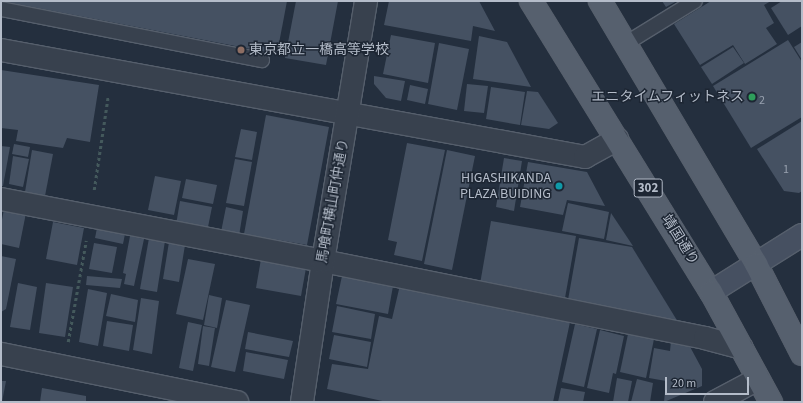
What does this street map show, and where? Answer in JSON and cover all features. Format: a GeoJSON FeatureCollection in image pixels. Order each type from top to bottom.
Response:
{"type":"FeatureCollection","features":[{"type":"Feature","properties":{"kind":"main road","name":"靖国通り"},"geometry":{"type":"LineString","coordinates":[[531,1],[712,292],[771,402]]}},
{"type":"Feature","properties":{"kind":"main road"},"geometry":{"type":"LineString","coordinates":[[600,1],[756,264],[802,354]]}},
{"type":"Feature","properties":{"kind":"street","name":"馬喰町横山町仲通り"},"geometry":{"type":"LineString","coordinates":[[302,402],[323,261],[366,1]]}},
{"type":"Feature","properties":{"kind":"street"},"geometry":{"type":"LineString","coordinates":[[1,50],[348,112],[585,157],[617,139]]}},
{"type":"Feature","properties":{"kind":"street"},"geometry":{"type":"LineString","coordinates":[[1,199],[323,261],[705,338],[742,348]]}},
{"type":"Feature","properties":{"kind":"street"},"geometry":{"type":"LineString","coordinates":[[712,292],[802,235]]}},
{"type":"Feature","properties":{"kind":"street"},"geometry":{"type":"LineString","coordinates":[[1,354],[237,402]]}},
{"type":"Feature","properties":{"kind":"street"},"geometry":{"type":"LineString","coordinates":[[715,402],[758,379]]}},
{"type":"Feature","properties":{"kind":"lane"},"geometry":{"type":"LineString","coordinates":[[625,44],[695,1]]}},
{"type":"Feature","properties":{"kind":"lane"},"geometry":{"type":"LineString","coordinates":[[1,9],[262,60]]}},
{"type":"Feature","properties":{"kind":"path"},"geometry":{"type":"LineString","coordinates":[[64,367],[90,216],[112,70]]}},
{"type":"Feature","properties":{"kind":"building"},"geometry":{"type":"Polygon","coordinates":[[[1,1],[287,1],[277,54],[1,1]]]}},
{"type":"Feature","properties":{"kind":"building"},"geometry":{"type":"Polygon","coordinates":[[[296,1],[338,1],[326,65],[285,58],[296,1]]]}},
{"type":"Feature","properties":{"kind":"building"},"geometry":{"type":"Polygon","coordinates":[[[389,1],[479,1],[495,31],[473,26],[471,41],[384,25],[389,1]]]}},
{"type":"Feature","properties":{"kind":"building"},"geometry":{"type":"Polygon","coordinates":[[[662,1],[677,1],[666,7],[662,1]]]}},
{"type":"Feature","properties":{"kind":"building"},"geometry":{"type":"Polygon","coordinates":[[[711,1],[771,1],[764,5],[774,23],[766,28],[777,44],[745,64],[733,45],[700,65],[674,24],[711,1]]]}},
{"type":"Feature","properties":{"kind":"building"},"geometry":{"type":"Polygon","coordinates":[[[782,1],[802,1],[802,26],[788,35],[771,8],[782,1]]]}},
{"type":"Feature","properties":{"kind":"building"},"geometry":{"type":"Polygon","coordinates":[[[391,35],[435,43],[428,83],[383,74],[391,35]]]}},
{"type":"Feature","properties":{"kind":"building"},"geometry":{"type":"Polygon","coordinates":[[[479,36],[507,42],[531,87],[473,79],[479,36]]]}},
{"type":"Feature","properties":{"kind":"building"},"geometry":{"type":"Polygon","coordinates":[[[788,40],[802,62],[802,117],[751,148],[713,86],[788,40]]]}},
{"type":"Feature","properties":{"kind":"building"},"geometry":{"type":"Polygon","coordinates":[[[802,42],[802,60],[794,47],[802,42]]]}},
{"type":"Feature","properties":{"kind":"building"},"geometry":{"type":"Polygon","coordinates":[[[439,43],[469,49],[457,110],[428,104],[439,43]]]}},
{"type":"Feature","properties":{"kind":"building"},"geometry":{"type":"Polygon","coordinates":[[[733,47],[744,63],[712,84],[701,67],[733,47]]]}},
{"type":"Feature","properties":{"kind":"building"},"geometry":{"type":"Polygon","coordinates":[[[1,70],[99,85],[90,142],[67,138],[63,148],[16,141],[18,130],[1,128],[1,70]]]}},
{"type":"Feature","properties":{"kind":"building"},"geometry":{"type":"Polygon","coordinates":[[[374,76],[405,81],[401,101],[386,98],[374,84],[374,76]]]}},
{"type":"Feature","properties":{"kind":"building"},"geometry":{"type":"Polygon","coordinates":[[[467,84],[488,86],[484,113],[464,111],[467,84]]]}},
{"type":"Feature","properties":{"kind":"building"},"geometry":{"type":"Polygon","coordinates":[[[410,85],[428,89],[425,104],[407,100],[410,85]]]}},
{"type":"Feature","properties":{"kind":"building"},"geometry":{"type":"Polygon","coordinates":[[[491,87],[525,92],[520,125],[486,119],[491,87]]]}},
{"type":"Feature","properties":{"kind":"building"},"geometry":{"type":"Polygon","coordinates":[[[527,91],[538,92],[558,123],[549,129],[521,125],[527,91]]]}},
{"type":"Feature","properties":{"kind":"building"},"geometry":{"type":"Polygon","coordinates":[[[266,115],[329,127],[307,245],[244,234],[266,115]]]}},
{"type":"Feature","properties":{"kind":"building"},"geometry":{"type":"Polygon","coordinates":[[[802,121],[802,191],[799,193],[784,191],[757,149],[802,121]]]}},
{"type":"Feature","properties":{"kind":"building"},"geometry":{"type":"Polygon","coordinates":[[[241,129],[257,132],[252,160],[235,157],[241,129]]]}},
{"type":"Feature","properties":{"kind":"building"},"geometry":{"type":"Polygon","coordinates":[[[407,143],[445,150],[422,261],[394,255],[397,242],[388,240],[407,143]]]}},
{"type":"Feature","properties":{"kind":"building"},"geometry":{"type":"Polygon","coordinates":[[[14,144],[30,147],[28,157],[12,154],[14,144]]]}},
{"type":"Feature","properties":{"kind":"building"},"geometry":{"type":"Polygon","coordinates":[[[1,146],[10,147],[3,186],[1,186],[1,146]]]}},
{"type":"Feature","properties":{"kind":"building"},"geometry":{"type":"Polygon","coordinates":[[[32,150],[53,154],[45,196],[25,192],[32,150]]]}},
{"type":"Feature","properties":{"kind":"building"},"geometry":{"type":"Polygon","coordinates":[[[447,150],[475,156],[452,270],[424,264],[447,150]]]}},
{"type":"Feature","properties":{"kind":"building"},"geometry":{"type":"Polygon","coordinates":[[[13,156],[29,159],[23,187],[9,184],[13,156]]]}},
{"type":"Feature","properties":{"kind":"building"},"geometry":{"type":"Polygon","coordinates":[[[504,158],[522,161],[514,211],[496,207],[504,158]]]}},
{"type":"Feature","properties":{"kind":"building"},"geometry":{"type":"Polygon","coordinates":[[[235,159],[252,162],[244,206],[226,203],[235,159]]]}},
{"type":"Feature","properties":{"kind":"building","name":"HIGASHIKANDA PLAZA BUIDING"},"geometry":{"type":"Polygon","coordinates":[[[528,162],[587,172],[605,206],[567,200],[563,215],[520,207],[528,162]]]}},
{"type":"Feature","properties":{"kind":"building"},"geometry":{"type":"Polygon","coordinates":[[[155,176],[181,181],[174,215],[148,210],[155,176]]]}},
{"type":"Feature","properties":{"kind":"building"},"geometry":{"type":"Polygon","coordinates":[[[186,179],[217,185],[213,204],[182,198],[186,179]]]}},
{"type":"Feature","properties":{"kind":"building"},"geometry":{"type":"Polygon","coordinates":[[[180,201],[212,207],[207,232],[176,225],[180,201]]]}},
{"type":"Feature","properties":{"kind":"building"},"geometry":{"type":"Polygon","coordinates":[[[568,203],[609,212],[604,239],[562,231],[568,203]]]}},
{"type":"Feature","properties":{"kind":"building"},"geometry":{"type":"Polygon","coordinates":[[[226,207],[243,211],[239,236],[221,232],[226,207]]]}},
{"type":"Feature","properties":{"kind":"building"},"geometry":{"type":"Polygon","coordinates":[[[4,209],[26,213],[19,248],[1,244],[1,225],[4,209]]]}},
{"type":"Feature","properties":{"kind":"building"},"geometry":{"type":"Polygon","coordinates":[[[611,213],[633,246],[606,240],[611,213]]]}},
{"type":"Feature","properties":{"kind":"building"},"geometry":{"type":"Polygon","coordinates":[[[491,221],[576,236],[565,298],[480,284],[491,221]]]}},
{"type":"Feature","properties":{"kind":"building"},"geometry":{"type":"Polygon","coordinates":[[[53,222],[84,228],[77,265],[46,259],[53,222]]]}},
{"type":"Feature","properties":{"kind":"building"},"geometry":{"type":"Polygon","coordinates":[[[97,228],[125,234],[123,244],[95,238],[97,228]]]}},
{"type":"Feature","properties":{"kind":"building"},"geometry":{"type":"Polygon","coordinates":[[[130,236],[144,239],[134,286],[124,284],[126,274],[123,273],[130,236]]]}},
{"type":"Feature","properties":{"kind":"building"},"geometry":{"type":"Polygon","coordinates":[[[149,238],[165,241],[157,292],[140,289],[149,238]]]}},
{"type":"Feature","properties":{"kind":"building"},"geometry":{"type":"Polygon","coordinates":[[[579,238],[632,247],[678,322],[568,300],[579,238]]]}},
{"type":"Feature","properties":{"kind":"building"},"geometry":{"type":"Polygon","coordinates":[[[169,242],[185,245],[179,282],[163,279],[169,242]]]}},
{"type":"Feature","properties":{"kind":"building"},"geometry":{"type":"Polygon","coordinates":[[[94,243],[117,247],[112,273],[89,269],[94,243]]]}},
{"type":"Feature","properties":{"kind":"building"},"geometry":{"type":"Polygon","coordinates":[[[1,256],[16,259],[6,309],[1,312],[1,256]]]}},
{"type":"Feature","properties":{"kind":"building"},"geometry":{"type":"Polygon","coordinates":[[[188,259],[215,264],[203,320],[176,314],[188,259]]]}},
{"type":"Feature","properties":{"kind":"building"},"geometry":{"type":"Polygon","coordinates":[[[261,259],[306,268],[301,296],[256,288],[261,259]]]}},
{"type":"Feature","properties":{"kind":"building"},"geometry":{"type":"Polygon","coordinates":[[[87,276],[122,279],[120,288],[86,285],[87,276]]]}},
{"type":"Feature","properties":{"kind":"building"},"geometry":{"type":"Polygon","coordinates":[[[342,276],[393,286],[388,314],[336,304],[342,276]]]}},
{"type":"Feature","properties":{"kind":"building"},"geometry":{"type":"Polygon","coordinates":[[[18,283],[37,287],[30,330],[10,327],[18,283]]]}},
{"type":"Feature","properties":{"kind":"building"},"geometry":{"type":"Polygon","coordinates":[[[46,283],[73,287],[65,337],[39,333],[46,283]]]}},
{"type":"Feature","properties":{"kind":"building"},"geometry":{"type":"Polygon","coordinates":[[[400,285],[570,322],[553,402],[387,402],[327,389],[332,364],[368,369],[379,316],[392,319],[400,285]]]}},
{"type":"Feature","properties":{"kind":"building"},"geometry":{"type":"Polygon","coordinates":[[[88,289],[107,293],[98,346],[79,342],[88,289]]]}},
{"type":"Feature","properties":{"kind":"building"},"geometry":{"type":"Polygon","coordinates":[[[111,294],[138,300],[135,322],[106,316],[111,294]]]}},
{"type":"Feature","properties":{"kind":"building"},"geometry":{"type":"Polygon","coordinates":[[[209,295],[222,298],[217,328],[204,325],[209,295]]]}},
{"type":"Feature","properties":{"kind":"building"},"geometry":{"type":"Polygon","coordinates":[[[141,298],[159,301],[152,354],[133,350],[141,298]]]}},
{"type":"Feature","properties":{"kind":"building"},"geometry":{"type":"Polygon","coordinates":[[[226,300],[250,305],[235,372],[211,367],[226,300]]]}},
{"type":"Feature","properties":{"kind":"building"},"geometry":{"type":"Polygon","coordinates":[[[337,306],[375,314],[371,339],[332,332],[337,306]]]}},
{"type":"Feature","properties":{"kind":"building"},"geometry":{"type":"Polygon","coordinates":[[[107,321],[133,325],[129,351],[103,346],[107,321]]]}},
{"type":"Feature","properties":{"kind":"building"},"geometry":{"type":"Polygon","coordinates":[[[188,322],[202,325],[193,371],[179,368],[188,322]]]}},
{"type":"Feature","properties":{"kind":"building"},"geometry":{"type":"Polygon","coordinates":[[[575,324],[597,329],[584,387],[562,382],[575,324]]]}},
{"type":"Feature","properties":{"kind":"building"},"geometry":{"type":"Polygon","coordinates":[[[203,326],[215,328],[209,366],[198,364],[203,326]]]}},
{"type":"Feature","properties":{"kind":"building"},"geometry":{"type":"Polygon","coordinates":[[[600,330],[624,336],[616,374],[613,373],[609,393],[587,388],[600,330]]]}},
{"type":"Feature","properties":{"kind":"building"},"geometry":{"type":"Polygon","coordinates":[[[248,332],[293,341],[289,357],[245,349],[248,332]]]}},
{"type":"Feature","properties":{"kind":"building"},"geometry":{"type":"Polygon","coordinates":[[[628,334],[654,339],[646,378],[620,372],[628,334]]]}},
{"type":"Feature","properties":{"kind":"building"},"geometry":{"type":"Polygon","coordinates":[[[334,335],[371,342],[367,367],[329,359],[334,335]]]}},
{"type":"Feature","properties":{"kind":"building"},"geometry":{"type":"Polygon","coordinates":[[[671,341],[688,343],[702,369],[702,386],[664,402],[666,381],[649,378],[654,348],[670,351],[671,341]]]}},
{"type":"Feature","properties":{"kind":"building"},"geometry":{"type":"Polygon","coordinates":[[[246,352],[288,360],[284,379],[243,371],[246,352]]]}},
{"type":"Feature","properties":{"kind":"building"},"geometry":{"type":"Polygon","coordinates":[[[617,378],[632,381],[628,402],[613,402],[617,378]]]}},
{"type":"Feature","properties":{"kind":"building"},"geometry":{"type":"Polygon","coordinates":[[[637,379],[653,383],[650,402],[631,402],[637,379]]]}},
{"type":"Feature","properties":{"kind":"building"},"geometry":{"type":"Polygon","coordinates":[[[1,381],[6,381],[2,402],[1,402],[1,381]]]}},
{"type":"Feature","properties":{"kind":"building"},"geometry":{"type":"Polygon","coordinates":[[[42,388],[86,396],[86,402],[40,402],[42,388]]]}},
{"type":"Feature","properties":{"kind":"building"},"geometry":{"type":"Polygon","coordinates":[[[561,388],[585,392],[583,402],[558,402],[561,388]]]}},
{"type":"Feature","properties":{"kind":"place","name":"東京都立一橋高等学校"},"geometry":{"type":"Point","coordinates":[241,50]}},
{"type":"Feature","properties":{"kind":"place","name":"エニタイムフィットネス"},"geometry":{"type":"Point","coordinates":[752,97]}},
{"type":"Feature","properties":{"kind":"place","name":"HIGASHIKANDA PLAZA BUIDING"},"geometry":{"type":"Point","coordinates":[559,186]}}]}
